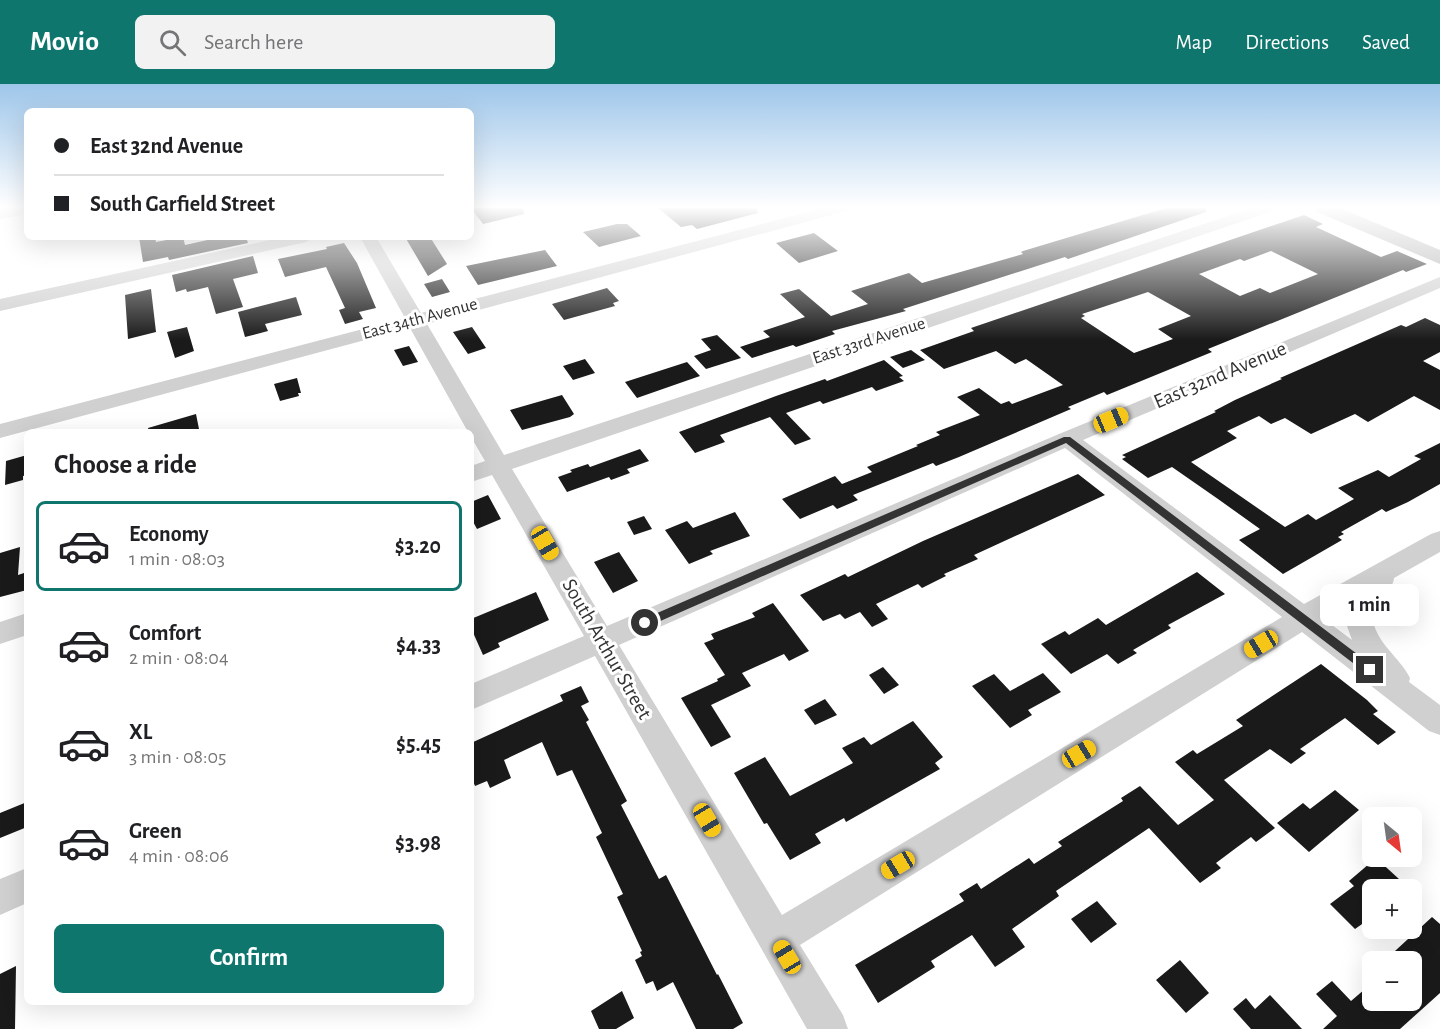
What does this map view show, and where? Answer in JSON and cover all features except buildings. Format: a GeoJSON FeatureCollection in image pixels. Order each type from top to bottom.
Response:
{"type":"FeatureCollection","features":[{"type":"Feature","properties":{"kind":"street"},"geometry":{"type":"LineString","coordinates":[[0,305],[238,252]]}},
{"type":"Feature","properties":{"kind":"street","name":"South Arthur Street"},"geometry":{"type":"LineString","coordinates":[[377,252],[498,465],[829,1029]]}},
{"type":"Feature","properties":{"kind":"street","name":"East 34th Avenue"},"geometry":{"type":"LineString","coordinates":[[0,431],[673,252]]}},
{"type":"Feature","properties":{"kind":"street","name":"East 33rd Avenue"},"geometry":{"type":"LineString","coordinates":[[474,473],[1135,252]]}},
{"type":"Feature","properties":{"kind":"street","name":"East 32nd Avenue"},"geometry":{"type":"LineString","coordinates":[[474,696],[1067,439],[1440,282]]}},
{"type":"Feature","properties":{"kind":"street"},"geometry":{"type":"LineString","coordinates":[[1067,439],[1430,715]]}},
{"type":"Feature","properties":{"kind":"street"},"geometry":{"type":"LineString","coordinates":[[777,939],[1301,619],[1440,540]]}},
{"type":"Feature","properties":{"kind":"street"},"geometry":{"type":"LineString","coordinates":[[1392,569],[1361,606],[1361,624],[1368,642],[1430,715]]}},
{"type":"Feature","properties":{"kind":"street"},"geometry":{"type":"LineString","coordinates":[[0,633],[24,625]]}},
{"type":"Feature","properties":{"kind":"street"},"geometry":{"type":"LineString","coordinates":[[0,897],[24,886]]}},
{"type":"Feature","properties":{"kind":"route"},"geometry":{"type":"LineString","coordinates":[[645,623],[1067,439],[1370,670]]}}]}
